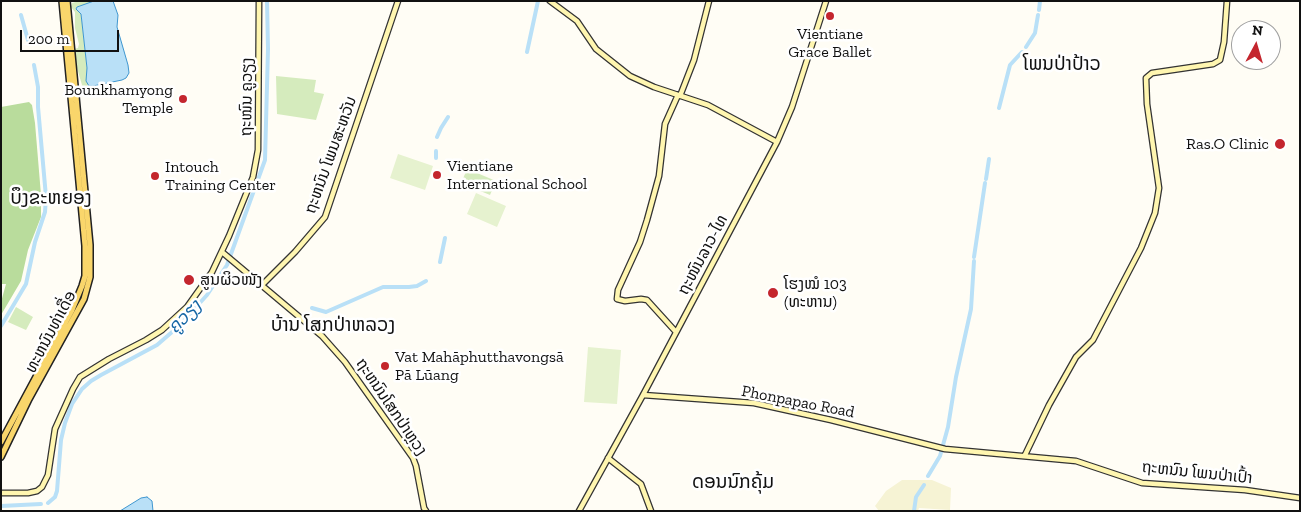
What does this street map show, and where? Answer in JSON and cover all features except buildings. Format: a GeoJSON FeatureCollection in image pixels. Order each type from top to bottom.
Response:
{"type":"FeatureCollection","features":[{"type":"Feature","properties":{"kind":"main road","name":"ທະຫນົນທ່າເດື່ອ"},"geometry":{"type":"LineString","coordinates":[[1,442],[78,297],[86,271],[62,1]]}},
{"type":"Feature","properties":{"kind":"main road","name":"ທະຫນົນທ່າເດື່ອ"},"geometry":{"type":"LineString","coordinates":[[1,457],[29,399],[84,299],[90,277],[90,245],[67,1]]}},
{"type":"Feature","properties":{"kind":"street","name":"ຖະໜົນ ຄູວຽງ"},"geometry":{"type":"LineString","coordinates":[[1,494],[28,493],[37,491],[42,487],[48,475],[55,429],[78,380],[91,370],[162,330],[187,308],[209,278],[223,253],[253,177],[258,150],[259,1]]}},
{"type":"Feature","properties":{"kind":"street","name":"ຖະຫນົນ ໂພນສະຫວັນ"},"geometry":{"type":"LineString","coordinates":[[262,285],[324,217],[398,1]]}},
{"type":"Feature","properties":{"kind":"street"},"geometry":{"type":"LineString","coordinates":[[550,1],[577,21],[593,45],[620,69],[646,84],[724,113],[777,142]]}},
{"type":"Feature","properties":{"kind":"street"},"geometry":{"type":"LineString","coordinates":[[676,332],[648,300],[641,298],[625,301],[617,299],[618,290],[640,242],[647,220],[659,176],[665,124],[694,60],[709,1]]}},
{"type":"Feature","properties":{"kind":"street","name":"ຖະໜົນລາວ-ໄທ"},"geometry":{"type":"LineString","coordinates":[[579,511],[643,395],[777,142],[792,107],[826,1]]}},
{"type":"Feature","properties":{"kind":"street"},"geometry":{"type":"LineString","coordinates":[[1025,455],[1049,405],[1076,357],[1093,340],[1141,248],[1155,213],[1159,188],[1147,104],[1147,76],[1152,73],[1213,64],[1220,60],[1224,42],[1227,1]]}},
{"type":"Feature","properties":{"kind":"street","name":"ຖະຫນົນໂສກປ່າຫຼວງ"},"geometry":{"type":"LineString","coordinates":[[223,253],[322,336],[356,376],[412,458],[416,466],[425,510]]}},
{"type":"Feature","properties":{"kind":"street","name":"Phonpapao Road"},"geometry":{"type":"LineString","coordinates":[[643,395],[754,403],[870,429],[943,449]]}},
{"type":"Feature","properties":{"kind":"street","name":"ຖະຫນົນ ໂພນປ່າເປົ້າ"},"geometry":{"type":"LineString","coordinates":[[943,449],[1076,461],[1142,482],[1246,490],[1300,498]]}},
{"type":"Feature","properties":{"kind":"street"},"geometry":{"type":"LineString","coordinates":[[608,458],[641,484],[651,511]]}},
{"type":"Feature","properties":{"kind":"shaded area"},"geometry":{"type":"Polygon","coordinates":[[[902,480],[932,480],[951,488],[950,510],[919,508],[918,511],[879,511],[875,506],[886,491],[902,480]]]}},
{"type":"Feature","properties":{"kind":"green space"},"geometry":{"type":"Polygon","coordinates":[[[94,1],[77,7],[81,14],[89,86],[93,86],[96,91],[83,93],[80,90],[82,85],[75,61],[74,49],[78,48],[79,44],[75,28],[75,12],[71,7],[72,3],[94,1]]]}},
{"type":"Feature","properties":{"kind":"green space"},"geometry":{"type":"Polygon","coordinates":[[[276,76],[316,80],[314,92],[324,94],[316,120],[277,114],[276,76]]]}},
{"type":"Feature","properties":{"kind":"green space"},"geometry":{"type":"Polygon","coordinates":[[[29,102],[32,105],[35,123],[41,217],[28,250],[21,281],[1,315],[1,302],[6,284],[1,284],[1,107],[29,102]]]}},
{"type":"Feature","properties":{"kind":"green space"},"geometry":{"type":"Polygon","coordinates":[[[398,154],[433,166],[425,190],[390,178],[398,154]]]}},
{"type":"Feature","properties":{"kind":"green space"},"geometry":{"type":"Polygon","coordinates":[[[469,165],[478,169],[477,173],[496,181],[490,195],[461,183],[469,165]]]}},
{"type":"Feature","properties":{"kind":"green space"},"geometry":{"type":"Polygon","coordinates":[[[476,193],[506,206],[497,227],[467,214],[476,193]]]}},
{"type":"Feature","properties":{"kind":"green space"},"geometry":{"type":"Polygon","coordinates":[[[16,307],[33,317],[26,330],[8,322],[16,307]]]}},
{"type":"Feature","properties":{"kind":"green space"},"geometry":{"type":"Polygon","coordinates":[[[588,347],[621,350],[617,404],[584,402],[588,347]]]}},
{"type":"Feature","properties":{"kind":"water"},"geometry":{"type":"Polygon","coordinates":[[[94,1],[113,1],[118,15],[117,27],[129,73],[122,80],[89,86],[86,81],[87,68],[81,14],[76,9],[94,1]]]}},
{"type":"Feature","properties":{"kind":"water"},"geometry":{"type":"Polygon","coordinates":[[[147,497],[152,501],[153,511],[120,511],[141,498],[147,497]]]}},
{"type":"Feature","properties":{"kind":"waterway","name":"ຄູວຽງ"},"geometry":{"type":"LineString","coordinates":[[48,503],[55,497],[57,491],[61,440],[65,423],[72,404],[82,389],[101,375],[157,345],[179,326],[207,295],[227,265],[265,160],[268,49],[267,1]]}},
{"type":"Feature","properties":{"kind":"waterway"},"geometry":{"type":"LineString","coordinates":[[527,52],[538,1]]}},
{"type":"Feature","properties":{"kind":"waterway"},"geometry":{"type":"LineString","coordinates":[[1039,10],[1040,1]]}},
{"type":"Feature","properties":{"kind":"waterway"},"geometry":{"type":"LineString","coordinates":[[21,15],[28,40]]}},
{"type":"Feature","properties":{"kind":"waterway"},"geometry":{"type":"LineString","coordinates":[[1026,47],[1035,33],[1038,15]]}},
{"type":"Feature","properties":{"kind":"waterway"},"geometry":{"type":"LineString","coordinates":[[999,108],[1010,65],[1022,52]]}},
{"type":"Feature","properties":{"kind":"waterway"},"geometry":{"type":"LineString","coordinates":[[1,326],[26,284],[35,242],[45,212],[46,197],[38,87],[34,65]]}},
{"type":"Feature","properties":{"kind":"waterway"},"geometry":{"type":"LineString","coordinates":[[437,137],[448,117]]}},
{"type":"Feature","properties":{"kind":"waterway"},"geometry":{"type":"LineString","coordinates":[[436,151],[436,158]]}},
{"type":"Feature","properties":{"kind":"waterway"},"geometry":{"type":"LineString","coordinates":[[986,179],[989,159]]}},
{"type":"Feature","properties":{"kind":"waterway"},"geometry":{"type":"LineString","coordinates":[[974,257],[985,183]]}},
{"type":"Feature","properties":{"kind":"waterway"},"geometry":{"type":"LineString","coordinates":[[440,262],[445,238]]}},
{"type":"Feature","properties":{"kind":"waterway"},"geometry":{"type":"LineString","coordinates":[[928,476],[940,456],[948,427],[956,377],[971,309],[974,261]]}},
{"type":"Feature","properties":{"kind":"waterway"},"geometry":{"type":"LineString","coordinates":[[312,308],[326,312],[383,287],[417,286],[426,281]]}},
{"type":"Feature","properties":{"kind":"waterway"},"geometry":{"type":"LineString","coordinates":[[914,511],[916,497],[924,485]]}},
{"type":"Feature","properties":{"kind":"waterway","name":"ຄູວຽງ"},"geometry":{"type":"LineString","coordinates":[[1,506],[41,504]]}},
{"type":"Feature","properties":{"kind":"place","name":"Vientiane Grace Ballet"},"geometry":{"type":"Point","coordinates":[830,16]}},
{"type":"Feature","properties":{"kind":"place","name":"Bounkhamyong Temple"},"geometry":{"type":"Point","coordinates":[183,99]}},
{"type":"Feature","properties":{"kind":"place","name":"Ras.O Clinic"},"geometry":{"type":"Point","coordinates":[1280,144]}},
{"type":"Feature","properties":{"kind":"place","name":"Vientiane International School"},"geometry":{"type":"Point","coordinates":[437,175]}},
{"type":"Feature","properties":{"kind":"place","name":"Intouch Training Center"},"geometry":{"type":"Point","coordinates":[155,176]}},
{"type":"Feature","properties":{"kind":"place","name":"ສູນຜິວໜັງ"},"geometry":{"type":"Point","coordinates":[189,280]}},
{"type":"Feature","properties":{"kind":"place","name":"ໂຮງໝໍ 103 (ທະຫານ)"},"geometry":{"type":"Point","coordinates":[773,293]}},
{"type":"Feature","properties":{"kind":"place","name":"Vat Mahāphutthavongsā Pā Lūang"},"geometry":{"type":"Point","coordinates":[385,366]}},
{"type":"Feature","properties":{"kind":"district","name":"ໂພນປ່າປ້າວ"},"geometry":{"type":"Point","coordinates":[1062,65]}},
{"type":"Feature","properties":{"kind":"district","name":"ບຶງຂະຫຍອງ"},"geometry":{"type":"Point","coordinates":[51,199]}},
{"type":"Feature","properties":{"kind":"district","name":"ບ້ານ ໂສກປ່າຫລວງ"},"geometry":{"type":"Point","coordinates":[333,326]}},
{"type":"Feature","properties":{"kind":"district","name":"ດອນນົກຄຸ້ມ"},"geometry":{"type":"Point","coordinates":[733,483]}}]}
